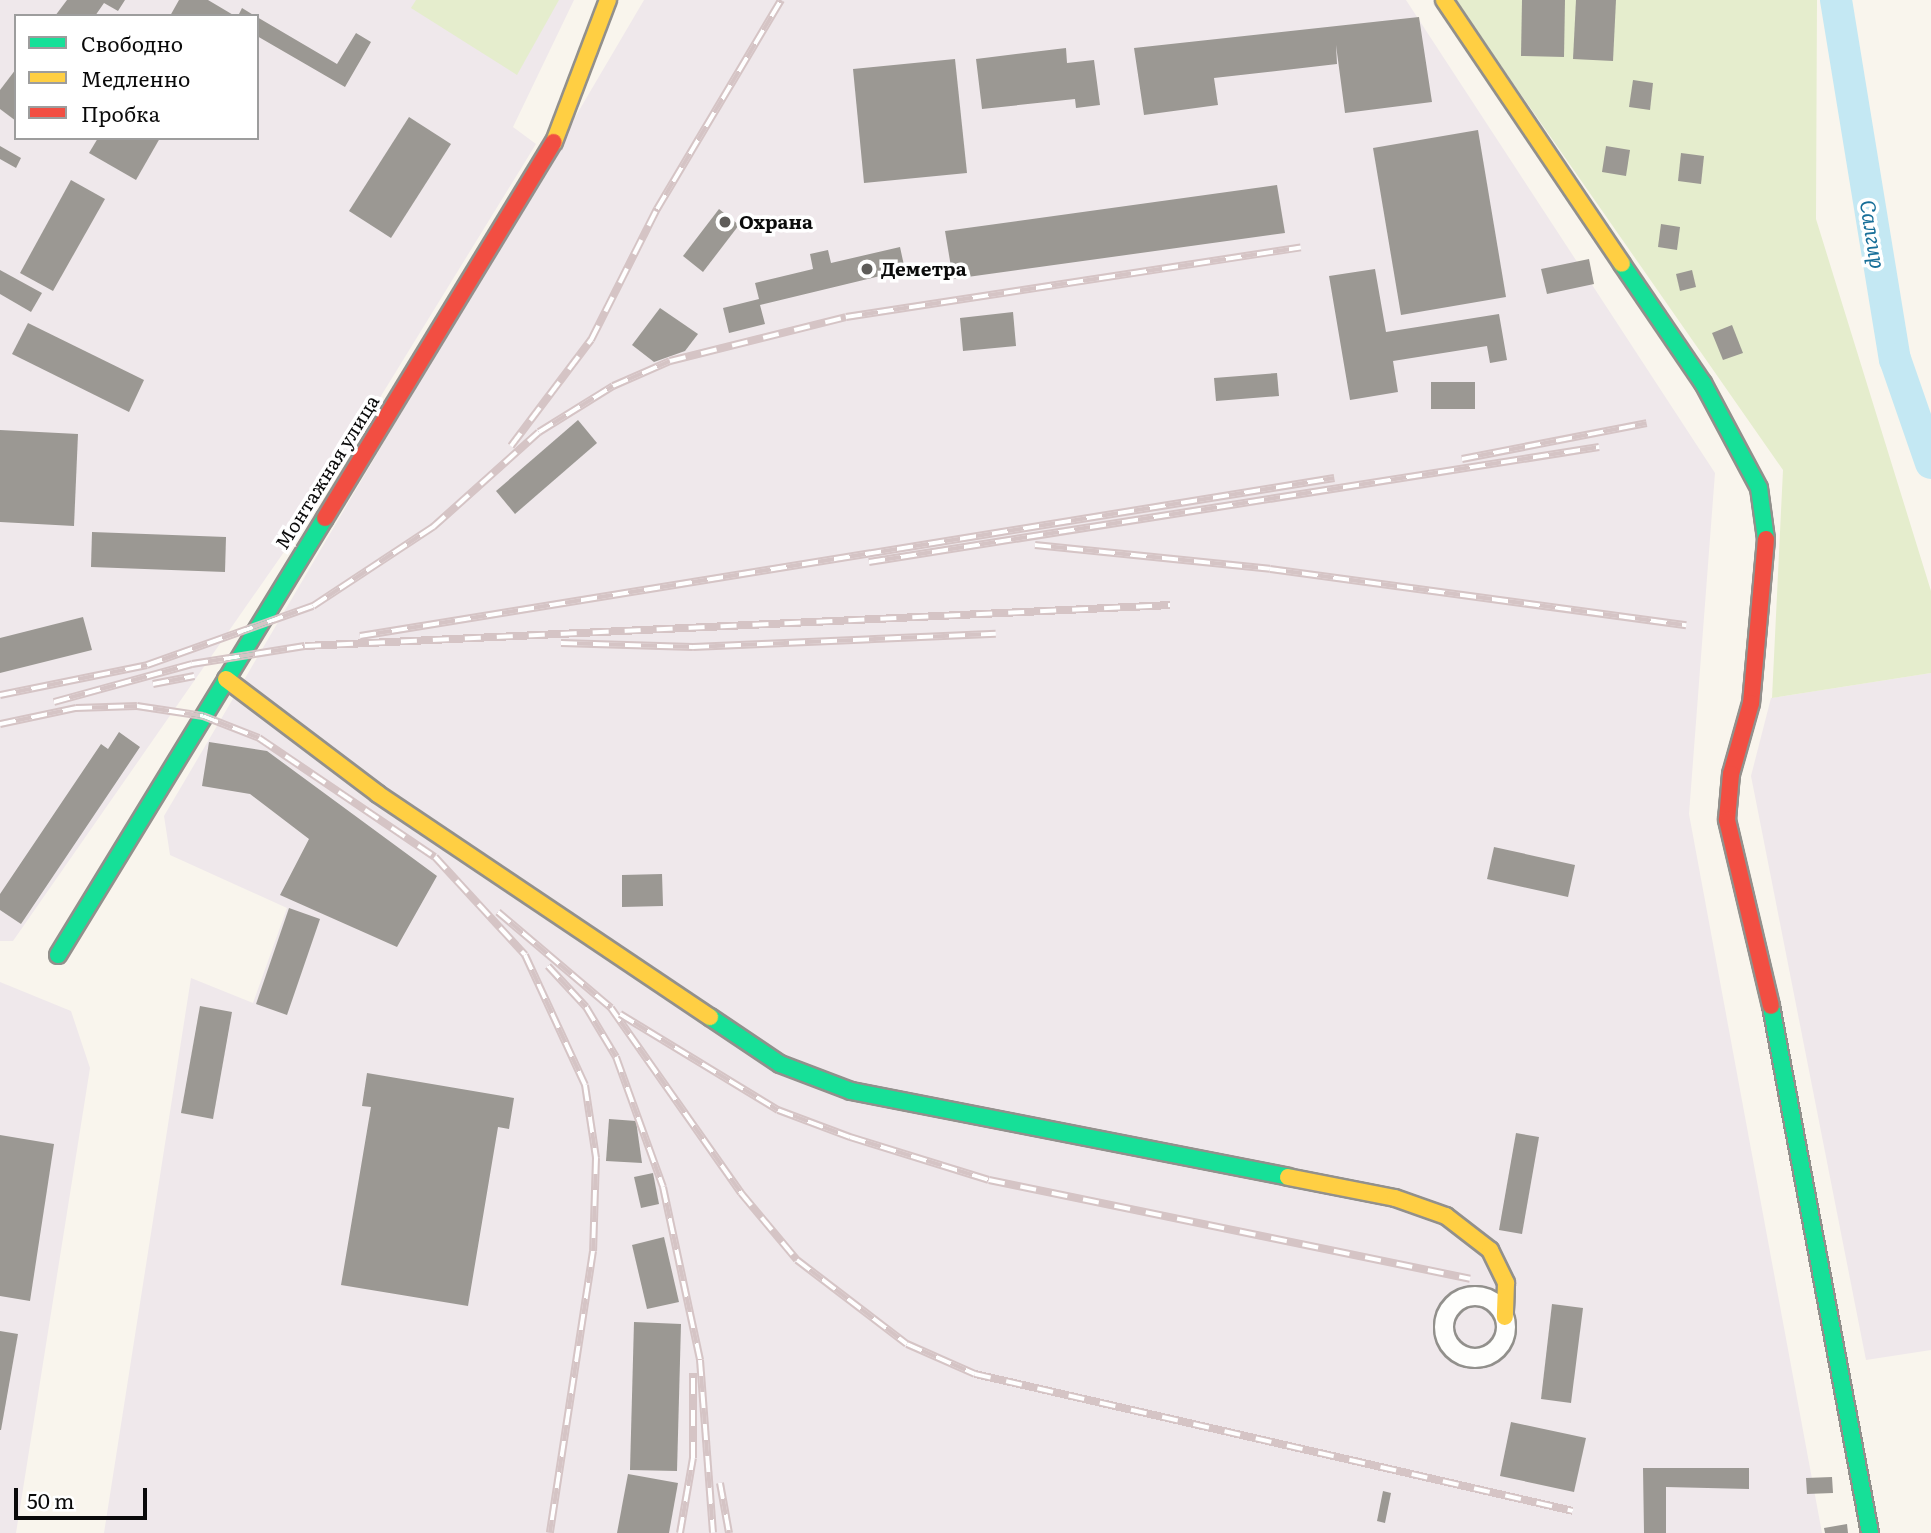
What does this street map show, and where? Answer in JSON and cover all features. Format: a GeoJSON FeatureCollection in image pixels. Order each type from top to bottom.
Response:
{"type":"FeatureCollection","features":[{"type":"Feature","properties":{"kind":"street","name":"Монтажная улица"},"geometry":{"type":"LineString","coordinates":[[58,955],[565,124],[608,0]]}},
{"type":"Feature","properties":{"kind":"street"},"geometry":{"type":"LineString","coordinates":[[1444,0],[1703,383],[1759,488],[1768,553],[1751,703],[1731,774],[1727,820],[1762,959],[1870,1533]]}},
{"type":"Feature","properties":{"kind":"street"},"geometry":{"type":"LineString","coordinates":[[226,679],[378,794],[780,1064],[850,1091],[1395,1198],[1446,1216],[1490,1250],[1506,1283],[1505,1317]]}},
{"type":"Feature","properties":{"kind":"shaded area"},"geometry":{"type":"Polygon","coordinates":[[[0,0],[574,0],[513,127],[536,144],[293,539],[13,941],[0,941],[0,0]]]}},
{"type":"Feature","properties":{"kind":"shaded area"},"geometry":{"type":"Polygon","coordinates":[[[644,0],[1406,0],[1715,473],[1689,814],[1822,1533],[104,1533],[191,978],[253,1003],[287,908],[170,855],[164,816],[644,0]]]}},
{"type":"Feature","properties":{"kind":"shaded area"},"geometry":{"type":"Polygon","coordinates":[[[1931,673],[1931,1350],[1866,1360],[1751,776],[1771,698],[1931,673]]]}},
{"type":"Feature","properties":{"kind":"shaded area"},"geometry":{"type":"Polygon","coordinates":[[[0,982],[71,1011],[90,1068],[16,1533],[0,1533],[0,982]]]}},
{"type":"Feature","properties":{"kind":"green space"},"geometry":{"type":"Polygon","coordinates":[[[416,0],[559,0],[517,75],[411,8],[416,0]]]}},
{"type":"Feature","properties":{"kind":"green space"},"geometry":{"type":"Polygon","coordinates":[[[1455,0],[1817,0],[1816,219],[1931,591],[1931,673],[1772,698],[1783,470],[1455,0]]]}},
{"type":"Feature","properties":{"kind":"building"},"geometry":{"type":"Polygon","coordinates":[[[67,0],[125,0],[118,11],[104,3],[96,14],[56,14],[67,0]]]}},
{"type":"Feature","properties":{"kind":"building"},"geometry":{"type":"Polygon","coordinates":[[[179,0],[208,0],[232,14],[171,14],[179,0]]]}},
{"type":"Feature","properties":{"kind":"building"},"geometry":{"type":"Polygon","coordinates":[[[1522,0],[1565,0],[1564,57],[1521,56],[1522,0]]]}},
{"type":"Feature","properties":{"kind":"building"},"geometry":{"type":"Polygon","coordinates":[[[1576,0],[1616,0],[1613,61],[1573,59],[1576,0]]]}},
{"type":"Feature","properties":{"kind":"building"},"geometry":{"type":"Polygon","coordinates":[[[242,8],[252,14],[239,14],[242,8]]]}},
{"type":"Feature","properties":{"kind":"building"},"geometry":{"type":"Polygon","coordinates":[[[1419,17],[1432,102],[1345,113],[1336,45],[1337,64],[1214,78],[1218,105],[1144,115],[1134,48],[1419,17]]]}},
{"type":"Feature","properties":{"kind":"building"},"geometry":{"type":"Polygon","coordinates":[[[259,18],[337,64],[356,33],[371,42],[345,87],[259,37],[259,18]]]}},
{"type":"Feature","properties":{"kind":"building"},"geometry":{"type":"Polygon","coordinates":[[[1066,48],[1067,63],[1094,60],[1100,105],[1076,108],[1075,99],[982,109],[976,59],[1066,48]]]}},
{"type":"Feature","properties":{"kind":"building"},"geometry":{"type":"Polygon","coordinates":[[[955,59],[967,173],[864,183],[853,69],[955,59]]]}},
{"type":"Feature","properties":{"kind":"building"},"geometry":{"type":"Polygon","coordinates":[[[14,72],[14,120],[0,109],[0,90],[14,72]]]}},
{"type":"Feature","properties":{"kind":"building"},"geometry":{"type":"Polygon","coordinates":[[[1633,80],[1653,83],[1650,110],[1629,107],[1633,80]]]}},
{"type":"Feature","properties":{"kind":"building"},"geometry":{"type":"Polygon","coordinates":[[[409,117],[451,144],[391,238],[349,211],[409,117]]]}},
{"type":"Feature","properties":{"kind":"building"},"geometry":{"type":"Polygon","coordinates":[[[1478,130],[1506,297],[1401,315],[1373,148],[1478,130]]]}},
{"type":"Feature","properties":{"kind":"building"},"geometry":{"type":"Polygon","coordinates":[[[97,140],[159,140],[136,180],[89,153],[97,140]]]}},
{"type":"Feature","properties":{"kind":"building"},"geometry":{"type":"Polygon","coordinates":[[[0,146],[21,158],[16,168],[0,159],[0,146]]]}},
{"type":"Feature","properties":{"kind":"building"},"geometry":{"type":"Polygon","coordinates":[[[1606,146],[1630,150],[1626,176],[1602,172],[1606,146]]]}},
{"type":"Feature","properties":{"kind":"building"},"geometry":{"type":"Polygon","coordinates":[[[1681,153],[1704,156],[1701,184],[1678,181],[1681,153]]]}},
{"type":"Feature","properties":{"kind":"building"},"geometry":{"type":"Polygon","coordinates":[[[71,180],[105,199],[53,291],[20,273],[71,180]]]}},
{"type":"Feature","properties":{"kind":"building"},"geometry":{"type":"Polygon","coordinates":[[[1277,185],[1285,233],[953,279],[945,231],[1277,185]]]}},
{"type":"Feature","properties":{"kind":"building"},"geometry":{"type":"Polygon","coordinates":[[[719,209],[739,225],[703,272],[683,256],[719,209]]]}},
{"type":"Feature","properties":{"kind":"building"},"geometry":{"type":"Polygon","coordinates":[[[1661,224],[1680,227],[1677,250],[1658,247],[1661,224]]]}},
{"type":"Feature","properties":{"kind":"building"},"geometry":{"type":"Polygon","coordinates":[[[900,247],[905,270],[760,305],[765,324],[729,333],[723,308],[759,299],[755,283],[813,269],[810,254],[828,250],[831,263],[900,247]]]}},
{"type":"Feature","properties":{"kind":"building"},"geometry":{"type":"Polygon","coordinates":[[[1589,259],[1594,284],[1547,294],[1541,269],[1589,259]]]}},
{"type":"Feature","properties":{"kind":"building"},"geometry":{"type":"Polygon","coordinates":[[[1375,269],[1386,332],[1499,314],[1507,360],[1490,363],[1487,346],[1393,361],[1398,392],[1350,400],[1329,276],[1375,269]]]}},
{"type":"Feature","properties":{"kind":"building"},"geometry":{"type":"Polygon","coordinates":[[[0,270],[42,293],[31,312],[0,294],[0,270]]]}},
{"type":"Feature","properties":{"kind":"building"},"geometry":{"type":"Polygon","coordinates":[[[1692,270],[1696,287],[1680,291],[1676,274],[1692,270]]]}},
{"type":"Feature","properties":{"kind":"building"},"geometry":{"type":"Polygon","coordinates":[[[660,308],[698,334],[685,351],[654,362],[632,345],[660,308]]]}},
{"type":"Feature","properties":{"kind":"building"},"geometry":{"type":"Polygon","coordinates":[[[1013,312],[1016,346],[963,351],[960,318],[1013,312]]]}},
{"type":"Feature","properties":{"kind":"building"},"geometry":{"type":"Polygon","coordinates":[[[28,323],[144,380],[129,412],[12,354],[28,323]]]}},
{"type":"Feature","properties":{"kind":"building"},"geometry":{"type":"Polygon","coordinates":[[[1732,325],[1743,353],[1723,360],[1712,333],[1732,325]]]}},
{"type":"Feature","properties":{"kind":"building"},"geometry":{"type":"Polygon","coordinates":[[[1277,373],[1279,396],[1216,401],[1214,378],[1277,373]]]}},
{"type":"Feature","properties":{"kind":"building"},"geometry":{"type":"Polygon","coordinates":[[[1431,382],[1475,382],[1475,409],[1431,409],[1431,382]]]}},
{"type":"Feature","properties":{"kind":"building"},"geometry":{"type":"Polygon","coordinates":[[[578,420],[597,443],[515,514],[496,491],[578,420]]]}},
{"type":"Feature","properties":{"kind":"building"},"geometry":{"type":"Polygon","coordinates":[[[0,430],[78,434],[74,526],[0,522],[0,430]]]}},
{"type":"Feature","properties":{"kind":"building"},"geometry":{"type":"Polygon","coordinates":[[[92,532],[226,537],[225,572],[91,567],[92,532]]]}},
{"type":"Feature","properties":{"kind":"building"},"geometry":{"type":"Polygon","coordinates":[[[83,617],[92,650],[0,673],[0,638],[83,617]]]}},
{"type":"Feature","properties":{"kind":"building"},"geometry":{"type":"Polygon","coordinates":[[[119,732],[140,747],[21,924],[0,910],[0,894],[101,744],[108,749],[119,732]]]}},
{"type":"Feature","properties":{"kind":"building"},"geometry":{"type":"Polygon","coordinates":[[[209,742],[267,751],[437,876],[397,947],[280,895],[309,839],[250,794],[202,786],[209,742]]]}},
{"type":"Feature","properties":{"kind":"building"},"geometry":{"type":"Polygon","coordinates":[[[1494,847],[1575,865],[1568,897],[1487,879],[1494,847]]]}},
{"type":"Feature","properties":{"kind":"building"},"geometry":{"type":"Polygon","coordinates":[[[662,874],[663,906],[622,907],[622,875],[662,874]]]}},
{"type":"Feature","properties":{"kind":"building"},"geometry":{"type":"Polygon","coordinates":[[[289,908],[320,919],[287,1015],[256,1004],[289,908]]]}},
{"type":"Feature","properties":{"kind":"building"},"geometry":{"type":"Polygon","coordinates":[[[200,1006],[232,1012],[213,1119],[181,1113],[200,1006]]]}},
{"type":"Feature","properties":{"kind":"building"},"geometry":{"type":"Polygon","coordinates":[[[367,1073],[514,1098],[509,1129],[498,1127],[468,1306],[341,1285],[371,1107],[362,1106],[367,1073]]]}},
{"type":"Feature","properties":{"kind":"building"},"geometry":{"type":"Polygon","coordinates":[[[609,1119],[636,1121],[642,1163],[606,1161],[609,1119]]]}},
{"type":"Feature","properties":{"kind":"building"},"geometry":{"type":"Polygon","coordinates":[[[1516,1133],[1539,1137],[1522,1234],[1499,1230],[1516,1133]]]}},
{"type":"Feature","properties":{"kind":"building"},"geometry":{"type":"Polygon","coordinates":[[[0,1135],[54,1144],[30,1301],[0,1296],[0,1135]]]}},
{"type":"Feature","properties":{"kind":"building"},"geometry":{"type":"Polygon","coordinates":[[[653,1173],[659,1204],[641,1208],[634,1177],[653,1173]]]}},
{"type":"Feature","properties":{"kind":"building"},"geometry":{"type":"Polygon","coordinates":[[[664,1237],[679,1302],[647,1309],[632,1245],[664,1237]]]}},
{"type":"Feature","properties":{"kind":"building"},"geometry":{"type":"Polygon","coordinates":[[[1552,1304],[1583,1308],[1571,1403],[1541,1399],[1552,1304]]]}},
{"type":"Feature","properties":{"kind":"building"},"geometry":{"type":"Polygon","coordinates":[[[634,1322],[681,1324],[677,1471],[630,1470],[634,1322]]]}},
{"type":"Feature","properties":{"kind":"building"},"geometry":{"type":"Polygon","coordinates":[[[0,1331],[18,1334],[1,1430],[0,1430],[0,1331]]]}},
{"type":"Feature","properties":{"kind":"building"},"geometry":{"type":"Polygon","coordinates":[[[1511,1422],[1586,1438],[1574,1492],[1500,1476],[1511,1422]]]}},
{"type":"Feature","properties":{"kind":"building"},"geometry":{"type":"Polygon","coordinates":[[[1643,1468],[1749,1468],[1749,1489],[1666,1487],[1666,1533],[1644,1533],[1643,1468]]]}},
{"type":"Feature","properties":{"kind":"building"},"geometry":{"type":"Polygon","coordinates":[[[628,1474],[678,1483],[669,1533],[617,1533],[628,1474]]]}},
{"type":"Feature","properties":{"kind":"building"},"geometry":{"type":"Polygon","coordinates":[[[1832,1477],[1833,1493],[1807,1494],[1806,1478],[1832,1477]]]}},
{"type":"Feature","properties":{"kind":"building"},"geometry":{"type":"Polygon","coordinates":[[[1383,1491],[1391,1493],[1385,1523],[1377,1521],[1383,1491]]]}},
{"type":"Feature","properties":{"kind":"building"},"geometry":{"type":"Polygon","coordinates":[[[1847,1524],[1848,1533],[1825,1533],[1824,1528],[1847,1524]]]}},
{"type":"Feature","properties":{"kind":"waterway","name":"Салгир"},"geometry":{"type":"LineString","coordinates":[[1836,0],[1895,359],[1931,463]]}},
{"type":"Feature","properties":{"kind":"railway"},"geometry":{"type":"LineString","coordinates":[[511,446],[591,340],[657,209],[781,0]]}},
{"type":"Feature","properties":{"kind":"railway"},"geometry":{"type":"LineString","coordinates":[[0,695],[147,665],[313,606],[433,527],[539,432],[613,386],[670,361],[846,317],[1301,247]]}},
{"type":"Feature","properties":{"kind":"railway"},"geometry":{"type":"LineString","coordinates":[[1462,459],[1647,423]]}},
{"type":"Feature","properties":{"kind":"railway"},"geometry":{"type":"LineString","coordinates":[[869,562],[1599,447]]}},
{"type":"Feature","properties":{"kind":"railway"},"geometry":{"type":"LineString","coordinates":[[360,636],[1334,478]]}},
{"type":"Feature","properties":{"kind":"railway"},"geometry":{"type":"LineString","coordinates":[[1035,545],[1270,569],[1686,625]]}},
{"type":"Feature","properties":{"kind":"railway"},"geometry":{"type":"LineString","coordinates":[[54,702],[192,664],[305,646],[1170,605]]}},
{"type":"Feature","properties":{"kind":"railway"},"geometry":{"type":"LineString","coordinates":[[561,643],[693,647],[996,634]]}},
{"type":"Feature","properties":{"kind":"railway"},"geometry":{"type":"LineString","coordinates":[[153,684],[194,676]]}},
{"type":"Feature","properties":{"kind":"railway"},"geometry":{"type":"LineString","coordinates":[[0,724],[76,708],[137,706],[203,716],[259,738],[435,857],[525,955],[585,1085],[596,1158],[593,1251],[550,1533]]}},
{"type":"Feature","properties":{"kind":"railway"},"geometry":{"type":"LineString","coordinates":[[498,912],[611,1008],[741,1193],[797,1260],[907,1344],[975,1374],[1573,1511]]}},
{"type":"Feature","properties":{"kind":"railway"},"geometry":{"type":"LineString","coordinates":[[548,966],[586,1007],[616,1057],[663,1187],[700,1360],[713,1533]]}},
{"type":"Feature","properties":{"kind":"railway"},"geometry":{"type":"LineString","coordinates":[[620,1014],[778,1110],[850,1137],[989,1180],[1470,1279]]}},
{"type":"Feature","properties":{"kind":"railway"},"geometry":{"type":"LineString","coordinates":[[680,1533],[693,1458],[693,1373]]}},
{"type":"Feature","properties":{"kind":"railway"},"geometry":{"type":"LineString","coordinates":[[720,1483],[729,1533]]}},
{"type":"Feature","properties":{"kind":"traffic: fast"},"geometry":{"type":"LineString","coordinates":[[1622,264],[1703,383],[1759,488],[1766,539]]}},
{"type":"Feature","properties":{"kind":"traffic: fast"},"geometry":{"type":"LineString","coordinates":[[58,955],[325,518]]}},
{"type":"Feature","properties":{"kind":"traffic: fast"},"geometry":{"type":"LineString","coordinates":[[1771,1006],[1870,1533]]}},
{"type":"Feature","properties":{"kind":"traffic: fast"},"geometry":{"type":"LineString","coordinates":[[710,1017],[780,1064],[851,1091],[1288,1177]]}},
{"type":"Feature","properties":{"kind":"traffic: slow"},"geometry":{"type":"LineString","coordinates":[[554,142],[608,0]]}},
{"type":"Feature","properties":{"kind":"traffic: slow"},"geometry":{"type":"LineString","coordinates":[[1444,0],[1622,264]]}},
{"type":"Feature","properties":{"kind":"traffic: slow"},"geometry":{"type":"LineString","coordinates":[[226,679],[378,794],[710,1017]]}},
{"type":"Feature","properties":{"kind":"traffic: slow"},"geometry":{"type":"LineString","coordinates":[[1288,1177],[1395,1198],[1446,1216],[1490,1250],[1506,1283],[1505,1317]]}},
{"type":"Feature","properties":{"kind":"traffic: jam"},"geometry":{"type":"LineString","coordinates":[[325,518],[554,142]]}},
{"type":"Feature","properties":{"kind":"traffic: jam"},"geometry":{"type":"LineString","coordinates":[[1766,539],[1751,703],[1731,774],[1727,820],[1771,1006]]}},
{"type":"Feature","properties":{"kind":"place","name":"Охрана"},"geometry":{"type":"Point","coordinates":[725,222]}},
{"type":"Feature","properties":{"kind":"place","name":"Деметра"},"geometry":{"type":"Point","coordinates":[867,269]}}]}
